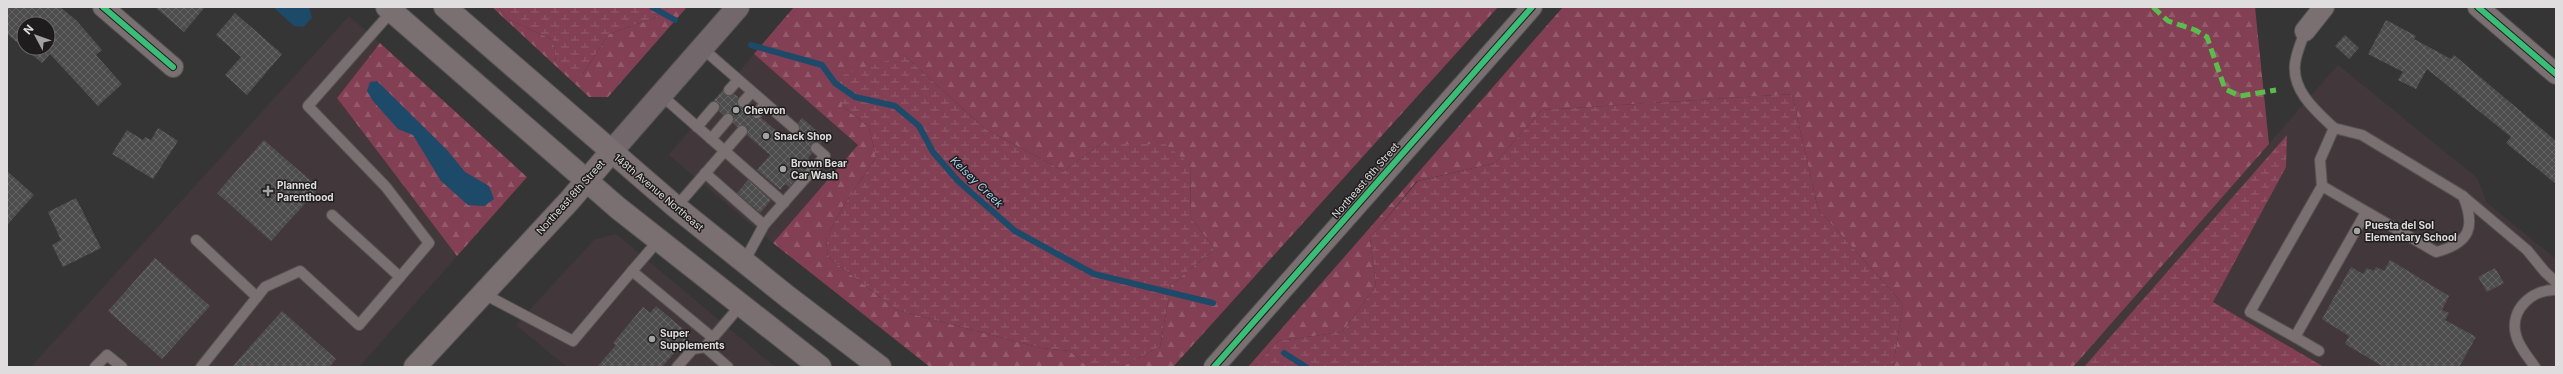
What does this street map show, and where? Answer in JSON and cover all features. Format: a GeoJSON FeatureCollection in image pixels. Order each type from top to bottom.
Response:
{"type":"FeatureCollection","features":[{"type":"Feature","properties":{"kind":"main road","name":"148th Avenue Northeast"},"geometry":{"type":"LineString","coordinates":[[445,7],[611,152],[676,206],[744,262],[880,367]]}},
{"type":"Feature","properties":{"kind":"main road","name":"Northeast 8th Street"},"geometry":{"type":"LineString","coordinates":[[415,367],[586,181],[738,7]]}},
{"type":"Feature","properties":{"kind":"main road"},"geometry":{"type":"LineString","coordinates":[[390,9],[586,181],[740,306],[820,367]]}},
{"type":"Feature","properties":{"kind":"street"},"geometry":{"type":"LineString","coordinates":[[103,7],[173,67]]}},
{"type":"Feature","properties":{"kind":"street","name":"Northeast 6th Street"},"geometry":{"type":"LineString","coordinates":[[1214,367],[1532,7]]}},
{"type":"Feature","properties":{"kind":"street"},"geometry":{"type":"LineString","coordinates":[[2305,31],[2324,7]]}},
{"type":"Feature","properties":{"kind":"street"},"geometry":{"type":"LineString","coordinates":[[2481,8],[2556,74]]}},
{"type":"Feature","properties":{"kind":"lane"},"geometry":{"type":"LineString","coordinates":[[201,367],[265,287],[300,271],[359,325],[429,243],[386,187],[308,106],[390,9]]}},
{"type":"Feature","properties":{"kind":"lane"},"geometry":{"type":"LineString","coordinates":[[2305,31],[2295,64],[2297,84],[2311,107],[2334,128],[2362,135],[2463,196],[2527,250],[2545,272],[2556,282]]}},
{"type":"Feature","properties":{"kind":"lane"},"geometry":{"type":"LineString","coordinates":[[702,48],[794,128]]}},
{"type":"Feature","properties":{"kind":"lane"},"geometry":{"type":"LineString","coordinates":[[730,90],[738,80]]}},
{"type":"Feature","properties":{"kind":"lane"},"geometry":{"type":"LineString","coordinates":[[743,102],[752,92]]}},
{"type":"Feature","properties":{"kind":"lane"},"geometry":{"type":"LineString","coordinates":[[661,96],[784,203]]}},
{"type":"Feature","properties":{"kind":"lane"},"geometry":{"type":"LineString","coordinates":[[757,114],[765,104]]}},
{"type":"Feature","properties":{"kind":"lane"},"geometry":{"type":"LineString","coordinates":[[697,127],[714,107]]}},
{"type":"Feature","properties":{"kind":"lane"},"geometry":{"type":"LineString","coordinates":[[711,139],[728,119]]}},
{"type":"Feature","properties":{"kind":"lane"},"geometry":{"type":"LineString","coordinates":[[2319,351],[2250,312],[2322,186],[2320,160],[2334,128]]}},
{"type":"Feature","properties":{"kind":"lane"},"geometry":{"type":"LineString","coordinates":[[676,206],[742,131]]}},
{"type":"Feature","properties":{"kind":"lane"},"geometry":{"type":"LineString","coordinates":[[744,262],[764,225],[825,156],[816,148]]}},
{"type":"Feature","properties":{"kind":"lane"},"geometry":{"type":"LineString","coordinates":[[705,173],[764,225]]}},
{"type":"Feature","properties":{"kind":"lane"},"geometry":{"type":"LineString","coordinates":[[2322,186],[2436,252],[2453,248],[2467,235],[2470,214],[2463,196]]}},
{"type":"Feature","properties":{"kind":"lane"},"geometry":{"type":"LineString","coordinates":[[2295,337],[2366,212]]}},
{"type":"Feature","properties":{"kind":"lane"},"geometry":{"type":"LineString","coordinates":[[332,215],[400,277]]}},
{"type":"Feature","properties":{"kind":"lane"},"geometry":{"type":"LineString","coordinates":[[196,240],[258,297]]}},
{"type":"Feature","properties":{"kind":"lane"},"geometry":{"type":"LineString","coordinates":[[482,293],[573,341],[658,240]]}},
{"type":"Feature","properties":{"kind":"lane"},"geometry":{"type":"LineString","coordinates":[[632,271],[713,338]]}},
{"type":"Feature","properties":{"kind":"lane"},"geometry":{"type":"LineString","coordinates":[[2535,367],[2516,336],[2514,323],[2518,311],[2526,300],[2538,292],[2556,290]]}},
{"type":"Feature","properties":{"kind":"lane"},"geometry":{"type":"LineString","coordinates":[[677,367],[692,349],[705,347],[740,306]]}},
{"type":"Feature","properties":{"kind":"lane"},"geometry":{"type":"LineString","coordinates":[[705,347],[728,367]]}},
{"type":"Feature","properties":{"kind":"lane"},"geometry":{"type":"LineString","coordinates":[[94,367],[107,355],[122,367]]}},
{"type":"Feature","properties":{"kind":"shaded area"},"geometry":{"type":"Polygon","coordinates":[[[349,16],[380,43],[337,98],[457,256],[359,367],[31,367],[349,16]]]}},
{"type":"Feature","properties":{"kind":"shaded area"},"geometry":{"type":"Polygon","coordinates":[[[754,54],[859,145],[773,243],[669,155],[754,54]]]}},
{"type":"Feature","properties":{"kind":"shaded area","name":"Puesta del Sol Elementary School"},"geometry":{"type":"Polygon","coordinates":[[[2338,65],[2477,178],[2487,203],[2556,259],[2556,367],[2073,367],[2338,65]]]}},
{"type":"Feature","properties":{"kind":"shaded area"},"geometry":{"type":"Polygon","coordinates":[[[616,234],[775,367],[567,367],[516,325],[594,240],[616,234]]]}},
{"type":"Feature","properties":{"kind":"green space"},"geometry":{"type":"Polygon","coordinates":[[[492,7],[498,7],[510,20],[553,40],[556,63],[582,75],[609,34],[654,18],[669,7],[687,7],[608,97],[589,97],[492,7]]]}},
{"type":"Feature","properties":{"kind":"green space"},"geometry":{"type":"Polygon","coordinates":[[[498,7],[669,7],[654,18],[609,34],[582,75],[570,76],[556,63],[553,40],[510,20],[498,7]]]}},
{"type":"Feature","properties":{"kind":"green space"},"geometry":{"type":"Polygon","coordinates":[[[794,7],[1498,7],[1173,367],[1121,367],[1160,347],[1171,285],[1215,249],[1191,218],[1190,164],[1101,144],[1064,171],[984,128],[904,55],[842,106],[869,127],[876,157],[842,208],[826,239],[828,257],[897,310],[1041,348],[1070,351],[1088,367],[930,367],[773,243],[858,145],[754,54],[794,7]]]}},
{"type":"Feature","properties":{"kind":"green space"},"geometry":{"type":"Polygon","coordinates":[[[1563,7],[2255,7],[2269,144],[2073,367],[1893,367],[1903,304],[1818,209],[1792,94],[1542,110],[1495,163],[1417,181],[1370,238],[1376,286],[1342,332],[1278,341],[1254,367],[1248,367],[1563,7]]]}},
{"type":"Feature","properties":{"kind":"green space"},"geometry":{"type":"Polygon","coordinates":[[[380,43],[527,177],[457,256],[337,98],[380,43]]]}},
{"type":"Feature","properties":{"kind":"green space"},"geometry":{"type":"Polygon","coordinates":[[[904,55],[984,128],[1064,171],[1101,144],[1165,144],[1190,164],[1191,218],[1215,249],[1171,285],[1160,347],[1121,367],[1088,367],[1070,351],[1041,348],[897,310],[828,257],[826,239],[842,208],[876,157],[869,127],[842,106],[843,75],[904,55]]]}},
{"type":"Feature","properties":{"kind":"green space"},"geometry":{"type":"Polygon","coordinates":[[[1792,94],[1818,209],[1903,304],[1893,367],[1254,367],[1278,341],[1342,332],[1376,286],[1370,238],[1418,181],[1495,163],[1542,110],[1792,94]]]}},
{"type":"Feature","properties":{"kind":"green space"},"geometry":{"type":"Polygon","coordinates":[[[2287,135],[2286,167],[2213,302],[2324,367],[2084,367],[2287,135]]]}},
{"type":"Feature","properties":{"kind":"water"},"geometry":{"type":"Polygon","coordinates":[[[273,7],[309,7],[312,18],[303,27],[294,26],[273,7]]]}},
{"type":"Feature","properties":{"kind":"water"},"geometry":{"type":"Polygon","coordinates":[[[377,81],[447,150],[465,172],[489,186],[494,199],[484,206],[468,205],[441,181],[413,135],[398,129],[373,101],[367,91],[370,82],[377,81]]]}},
{"type":"Feature","properties":{"kind":"building"},"geometry":{"type":"Polygon","coordinates":[[[7,7],[60,7],[77,21],[102,50],[96,55],[122,84],[98,106],[52,56],[56,56],[56,16],[16,16],[16,41],[7,34],[7,7]]]}},
{"type":"Feature","properties":{"kind":"building"},"geometry":{"type":"Polygon","coordinates":[[[155,7],[205,7],[184,32],[155,7]]]}},
{"type":"Feature","properties":{"kind":"building"},"geometry":{"type":"Polygon","coordinates":[[[235,13],[282,54],[247,95],[225,75],[241,57],[216,35],[235,13]]]}},
{"type":"Feature","properties":{"kind":"building"},"geometry":{"type":"Polygon","coordinates":[[[2386,20],[2416,36],[2414,39],[2451,59],[2454,55],[2556,141],[2556,184],[2506,143],[2511,137],[2427,69],[2416,89],[2398,80],[2403,72],[2368,54],[2386,20]]]}},
{"type":"Feature","properties":{"kind":"building"},"geometry":{"type":"Polygon","coordinates":[[[2345,35],[2359,48],[2349,59],[2335,46],[2345,35]]]}},
{"type":"Feature","properties":{"kind":"building"},"geometry":{"type":"Polygon","coordinates":[[[34,56],[48,56],[42,63],[34,56]]]}},
{"type":"Feature","properties":{"kind":"building"},"geometry":{"type":"Polygon","coordinates":[[[723,90],[727,96],[734,94],[738,97],[737,104],[739,107],[745,108],[748,106],[752,109],[753,118],[761,118],[785,138],[790,133],[796,134],[799,132],[798,123],[802,118],[825,138],[820,143],[814,142],[811,144],[812,153],[808,158],[812,161],[789,187],[785,184],[780,190],[757,170],[770,155],[747,135],[748,129],[746,126],[737,127],[733,123],[734,117],[732,114],[723,115],[719,111],[720,104],[713,101],[723,90]]]}},
{"type":"Feature","properties":{"kind":"building"},"geometry":{"type":"Polygon","coordinates":[[[158,128],[178,141],[153,179],[112,154],[127,130],[143,140],[145,137],[151,140],[158,128]]]}},
{"type":"Feature","properties":{"kind":"building","name":"Planned Parenthood"},"geometry":{"type":"Polygon","coordinates":[[[264,140],[319,188],[271,241],[217,193],[264,140]]]}},
{"type":"Feature","properties":{"kind":"building"},"geometry":{"type":"Polygon","coordinates":[[[7,171],[34,195],[7,225],[7,171]]]}},
{"type":"Feature","properties":{"kind":"building"},"geometry":{"type":"Polygon","coordinates":[[[748,180],[771,200],[760,213],[737,193],[748,180]]]}},
{"type":"Feature","properties":{"kind":"building"},"geometry":{"type":"Polygon","coordinates":[[[76,198],[101,248],[63,267],[52,245],[61,240],[48,212],[76,198]]]}},
{"type":"Feature","properties":{"kind":"building"},"geometry":{"type":"Polygon","coordinates":[[[155,258],[210,306],[162,359],[108,311],[155,258]]]}},
{"type":"Feature","properties":{"kind":"building"},"geometry":{"type":"Polygon","coordinates":[[[2390,260],[2449,296],[2442,310],[2449,313],[2445,320],[2476,337],[2459,367],[2384,367],[2345,344],[2349,336],[2322,319],[2351,267],[2363,274],[2367,268],[2374,271],[2376,267],[2384,271],[2390,260]]]}},
{"type":"Feature","properties":{"kind":"building"},"geometry":{"type":"Polygon","coordinates":[[[2495,268],[2504,283],[2487,292],[2478,277],[2495,268]]]}},
{"type":"Feature","properties":{"kind":"building","name":"Super Supplements"},"geometry":{"type":"Polygon","coordinates":[[[656,306],[690,335],[662,367],[597,367],[616,345],[613,343],[643,307],[650,313],[656,306]]]}},
{"type":"Feature","properties":{"kind":"building"},"geometry":{"type":"Polygon","coordinates":[[[282,311],[336,359],[329,367],[232,367],[282,311]]]}},
{"type":"Feature","properties":{"kind":"waterway","name":"Kelsey Creek"},"geometry":{"type":"LineString","coordinates":[[652,7],[675,20]]}},
{"type":"Feature","properties":{"kind":"waterway","name":"Kelsey Creek"},"geometry":{"type":"LineString","coordinates":[[751,45],[822,65],[835,83],[855,97],[895,106],[919,126],[933,152],[958,181],[1015,231],[1094,274],[1213,303]]}},
{"type":"Feature","properties":{"kind":"waterway","name":"Kelsey Creek"},"geometry":{"type":"LineString","coordinates":[[1284,353],[1306,367]]}},
{"type":"Feature","properties":{"kind":"marked path"},"geometry":{"type":"LineString","coordinates":[[2153,7],[2168,21],[2195,30],[2207,37],[2225,89],[2240,96],[2276,90]]}},
{"type":"Feature","properties":{"kind":"cycle path"},"geometry":{"type":"LineString","coordinates":[[103,7],[173,67]]}},
{"type":"Feature","properties":{"kind":"cycle path"},"geometry":{"type":"LineString","coordinates":[[1214,367],[1532,7]]}},
{"type":"Feature","properties":{"kind":"cycle path"},"geometry":{"type":"LineString","coordinates":[[2478,7],[2556,74]]}},
{"type":"Feature","properties":{"kind":"place","name":"Chevron"},"geometry":{"type":"Point","coordinates":[736,110]}},
{"type":"Feature","properties":{"kind":"place","name":"Snack Shop"},"geometry":{"type":"Point","coordinates":[766,136]}},
{"type":"Feature","properties":{"kind":"place","name":"Brown Bear Car Wash"},"geometry":{"type":"Point","coordinates":[783,169]}},
{"type":"Feature","properties":{"kind":"place","name":"Planned Parenthood"},"geometry":{"type":"Point","coordinates":[268,191]}},
{"type":"Feature","properties":{"kind":"place","name":"Puesta del Sol Elementary School"},"geometry":{"type":"Point","coordinates":[2357,231]}},
{"type":"Feature","properties":{"kind":"place","name":"Super Supplements"},"geometry":{"type":"Point","coordinates":[652,339]}}]}
